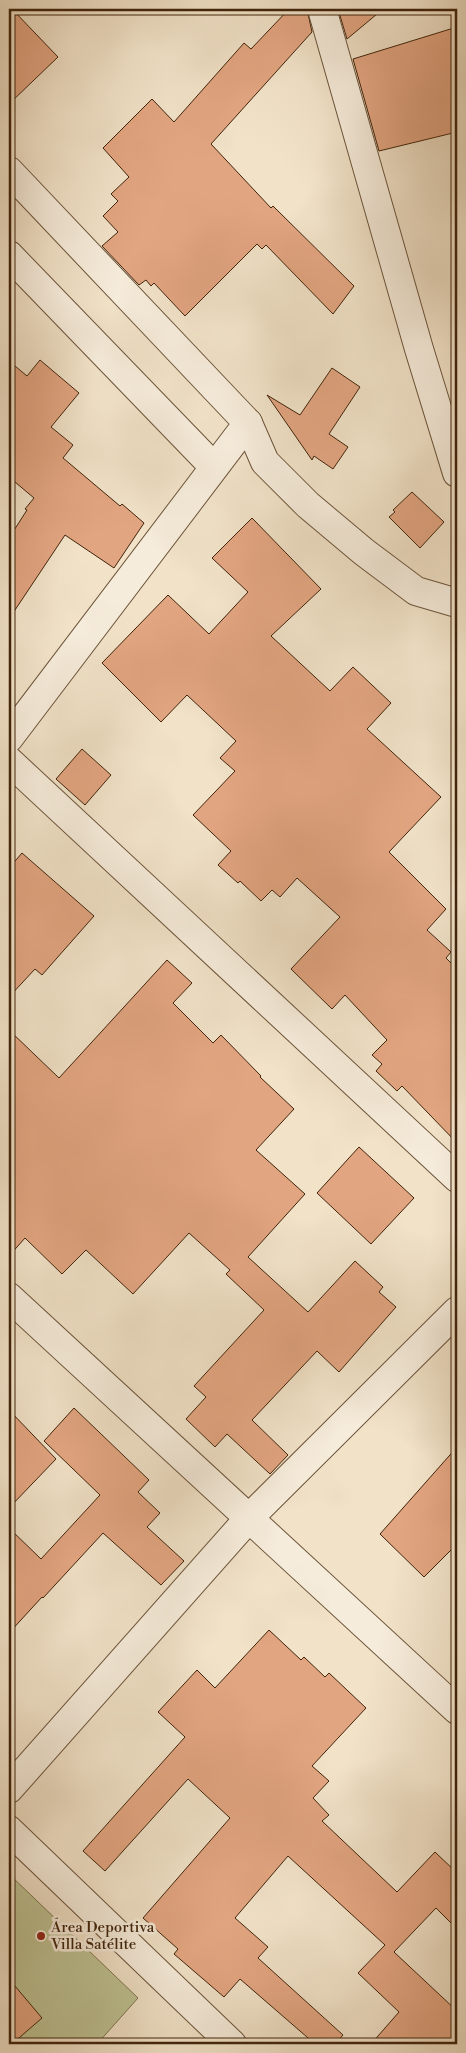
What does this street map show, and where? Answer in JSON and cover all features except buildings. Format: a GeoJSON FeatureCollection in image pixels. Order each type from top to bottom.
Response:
{"type":"FeatureCollection","features":[{"type":"Feature","properties":{"kind":"street"},"geometry":{"type":"LineString","coordinates":[[322,9],[419,349],[457,474]]}},
{"type":"Feature","properties":{"kind":"street"},"geometry":{"type":"LineString","coordinates":[[9,171],[248,424],[265,462],[308,505],[364,552],[416,591],[457,603]]}},
{"type":"Feature","properties":{"kind":"street"},"geometry":{"type":"LineString","coordinates":[[9,255],[214,468]]}},
{"type":"Feature","properties":{"kind":"street"},"geometry":{"type":"LineString","coordinates":[[9,738],[248,424]]}},
{"type":"Feature","properties":{"kind":"street"},"geometry":{"type":"LineString","coordinates":[[9,761],[457,1178]]}},
{"type":"Feature","properties":{"kind":"street"},"geometry":{"type":"LineString","coordinates":[[9,1297],[250,1517],[457,1710]]}},
{"type":"Feature","properties":{"kind":"street"},"geometry":{"type":"LineString","coordinates":[[9,1790],[250,1517],[457,1310]]}},
{"type":"Feature","properties":{"kind":"street"},"geometry":{"type":"LineString","coordinates":[[9,1830],[232,2044]]}},
{"type":"Feature","properties":{"kind":"green space","name":"Área Deportiva Villa Satélite"},"geometry":{"type":"Polygon","coordinates":[[[9,1874],[138,1998],[97,2044],[9,2044],[9,1874]]]}},
{"type":"Feature","properties":{"kind":"place","name":"Área Deportiva Villa Satélite"},"geometry":{"type":"Point","coordinates":[41,1936]}}]}
